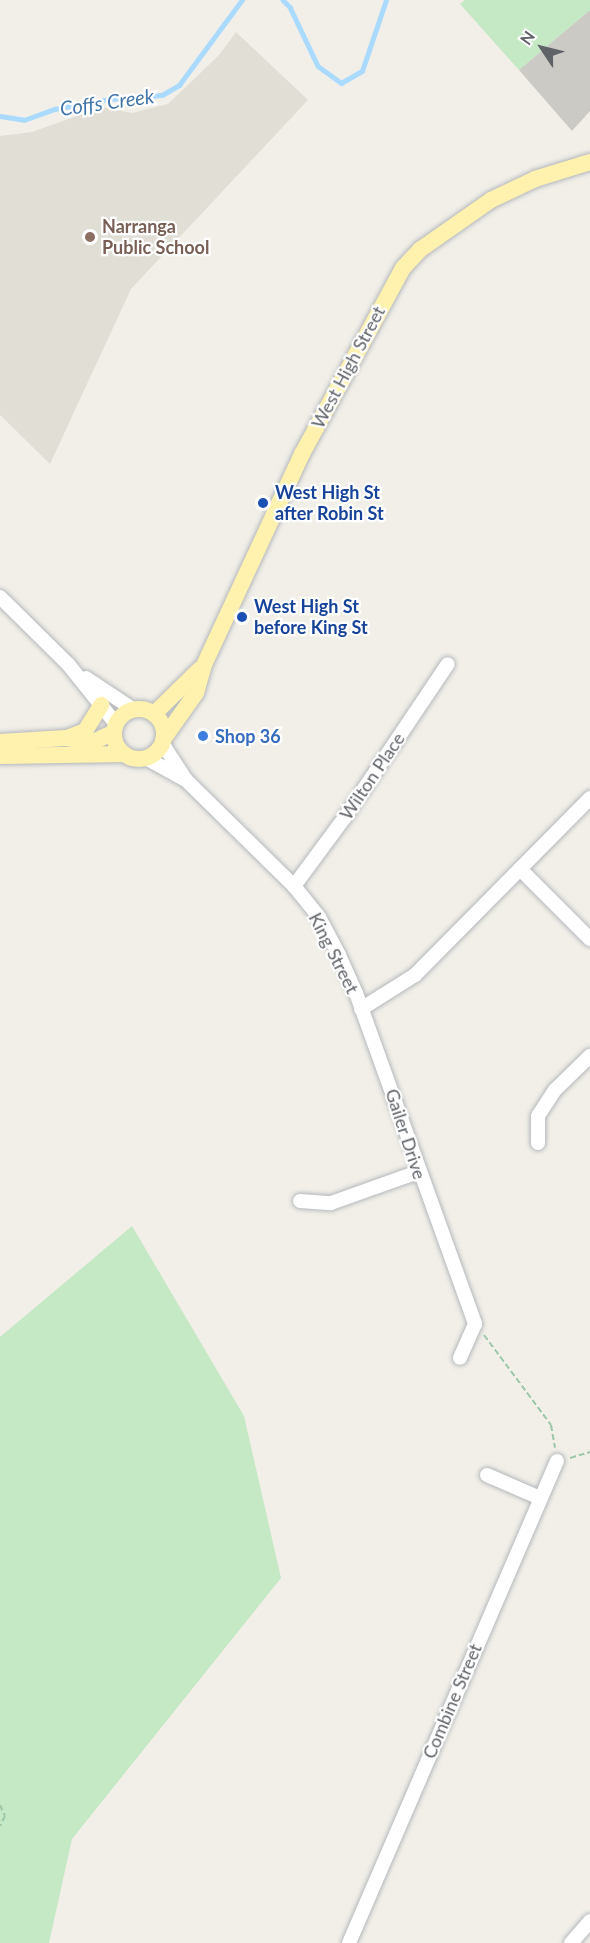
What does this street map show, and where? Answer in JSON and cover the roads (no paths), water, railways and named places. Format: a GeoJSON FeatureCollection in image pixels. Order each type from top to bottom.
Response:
{"type":"FeatureCollection","features":[{"type":"Feature","properties":{"kind":"main road","name":"West High Street"},"geometry":{"type":"LineString","coordinates":[[163,741],[196,693],[204,665],[302,454],[403,268],[421,249],[491,200],[535,179],[590,162]]}},
{"type":"Feature","properties":{"kind":"main road","name":"West High Street"},"geometry":{"type":"LineString","coordinates":[[154,714],[204,665]]}},
{"type":"Feature","properties":{"kind":"main road"},"geometry":{"type":"LineString","coordinates":[[66,738],[85,731],[101,705]]}},
{"type":"Feature","properties":{"kind":"main road"},"geometry":{"type":"LineString","coordinates":[[0,742],[66,738],[93,741],[115,728],[134,710],[154,714],[162,725],[163,741],[146,758],[124,754],[0,756]]}},
{"type":"Feature","properties":{"kind":"main road"},"geometry":{"type":"LineString","coordinates":[[115,728],[124,754]]}},
{"type":"Feature","properties":{"kind":"street"},"geometry":{"type":"LineString","coordinates":[[0,597],[68,664],[101,705],[115,728]]}},
{"type":"Feature","properties":{"kind":"street"},"geometry":{"type":"LineString","coordinates":[[68,664],[134,710]]}},
{"type":"Feature","properties":{"kind":"street","name":"Wilton Place"},"geometry":{"type":"LineString","coordinates":[[294,886],[345,816],[448,664]]}},
{"type":"Feature","properties":{"kind":"street","name":"King Street"},"geometry":{"type":"LineString","coordinates":[[163,741],[186,780],[294,886],[319,917],[361,1009],[415,975],[590,798]]}},
{"type":"Feature","properties":{"kind":"street","name":"King Street"},"geometry":{"type":"LineString","coordinates":[[146,758],[186,780]]}},
{"type":"Feature","properties":{"kind":"street"},"geometry":{"type":"LineString","coordinates":[[520,869],[590,939]]}},
{"type":"Feature","properties":{"kind":"street","name":"Gailer Drive"},"geometry":{"type":"LineString","coordinates":[[361,1009],[402,1116],[418,1172],[475,1324],[460,1358]]}},
{"type":"Feature","properties":{"kind":"street"},"geometry":{"type":"LineString","coordinates":[[538,1143],[538,1116],[555,1090],[590,1056]]}},
{"type":"Feature","properties":{"kind":"street"},"geometry":{"type":"LineString","coordinates":[[300,1201],[331,1203],[418,1172]]}},
{"type":"Feature","properties":{"kind":"street","name":"Combine Street"},"geometry":{"type":"LineString","coordinates":[[350,1943],[557,1461]]}},
{"type":"Feature","properties":{"kind":"street"},"geometry":{"type":"LineString","coordinates":[[488,1475],[540,1498]]}},
{"type":"Feature","properties":{"kind":"street"},"geometry":{"type":"LineString","coordinates":[[571,1943],[590,1921]]}},
{"type":"Feature","properties":{"kind":"waterway","name":"Coffs Creek"},"geometry":{"type":"LineString","coordinates":[[0,116],[24,120],[55,109],[109,99],[162,95],[179,85],[242,0]]}},
{"type":"Feature","properties":{"kind":"waterway","name":"Coffs Creek"},"geometry":{"type":"LineString","coordinates":[[283,0],[290,7],[318,66],[341,83],[362,71],[386,0]]}},
{"type":"Feature","properties":{"kind":"place","name":"Narranga Public School"},"geometry":{"type":"Point","coordinates":[90,237]}},
{"type":"Feature","properties":{"kind":"place","name":"West High St after Robin St"},"geometry":{"type":"Point","coordinates":[263,503]}},
{"type":"Feature","properties":{"kind":"place","name":"West High St before King St"},"geometry":{"type":"Point","coordinates":[242,617]}},
{"type":"Feature","properties":{"kind":"place","name":"Shop 36"},"geometry":{"type":"Point","coordinates":[203,736]}}]}
